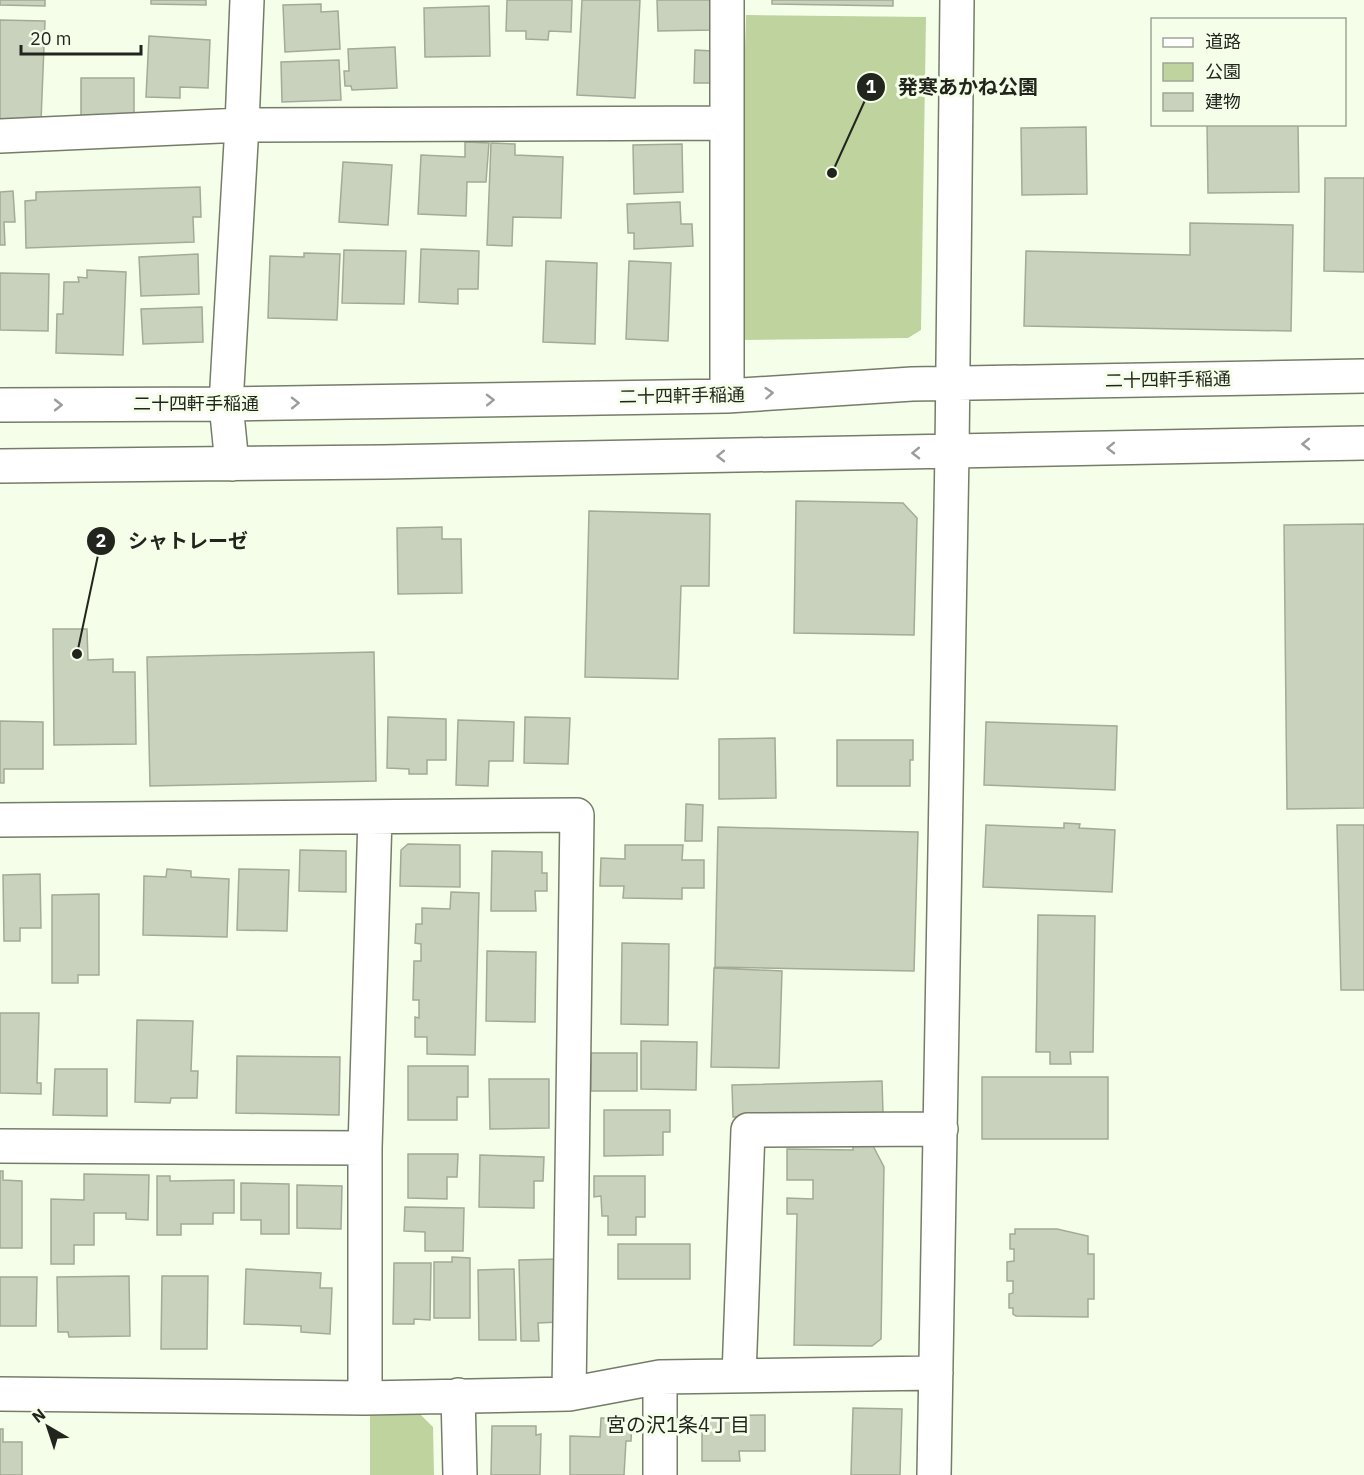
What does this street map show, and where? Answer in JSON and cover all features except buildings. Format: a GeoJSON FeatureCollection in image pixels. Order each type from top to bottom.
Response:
{"type":"FeatureCollection","features":[{"type":"Feature","properties":{"kind":"street"},"geometry":{"type":"LineString","coordinates":[[232,464],[226,404],[247,0]]}},
{"type":"Feature","properties":{"kind":"street"},"geometry":{"type":"LineString","coordinates":[[727,0],[727,396]]}},
{"type":"Feature","properties":{"kind":"street"},"geometry":{"type":"LineString","coordinates":[[934,1475],[952,452],[957,0]]}},
{"type":"Feature","properties":{"kind":"street"},"geometry":{"type":"LineString","coordinates":[[0,136],[242,124],[727,123]]}},
{"type":"Feature","properties":{"kind":"street","name":"二十四軒手稲通"},"geometry":{"type":"LineString","coordinates":[[0,405],[727,396],[912,384],[1364,376]]}},
{"type":"Feature","properties":{"kind":"street"},"geometry":{"type":"LineString","coordinates":[[0,466],[952,452],[1364,443]]}},
{"type":"Feature","properties":{"kind":"street"},"geometry":{"type":"LineString","coordinates":[[0,820],[577,815],[569,1394]]}},
{"type":"Feature","properties":{"kind":"street"},"geometry":{"type":"LineString","coordinates":[[365,1398],[366,1148],[375,817]]}},
{"type":"Feature","properties":{"kind":"street"},"geometry":{"type":"LineString","coordinates":[[739,1376],[748,1130],[940,1129]]}},
{"type":"Feature","properties":{"kind":"street"},"geometry":{"type":"LineString","coordinates":[[0,1146],[366,1148]]}},
{"type":"Feature","properties":{"kind":"street"},"geometry":{"type":"LineString","coordinates":[[0,1394],[365,1398],[569,1394],[660,1377],[936,1373]]}},
{"type":"Feature","properties":{"kind":"street"},"geometry":{"type":"LineString","coordinates":[[660,1377],[660,1475]]}},
{"type":"Feature","properties":{"kind":"street"},"geometry":{"type":"LineString","coordinates":[[458,1395],[460,1475]]}},
{"type":"Feature","properties":{"kind":"green space"},"geometry":{"type":"Polygon","coordinates":[[[746,15],[926,17],[921,330],[908,338],[736,340],[746,15]]]}},
{"type":"Feature","properties":{"kind":"green space"},"geometry":{"type":"Polygon","coordinates":[[[419,1413],[433,1427],[434,1475],[370,1475],[370,1414],[419,1413]]]}},
{"type":"Feature","properties":{"kind":"place","name":"発寒あかね公園"},"geometry":{"type":"Point","coordinates":[832,173]}},
{"type":"Feature","properties":{"kind":"place","name":"シャトレーゼ"},"geometry":{"type":"Point","coordinates":[77,654]}},
{"type":"Feature","properties":{"kind":"district","name":"宮の沢1条4丁目"},"geometry":{"type":"Point","coordinates":[678,1425]}}]}
